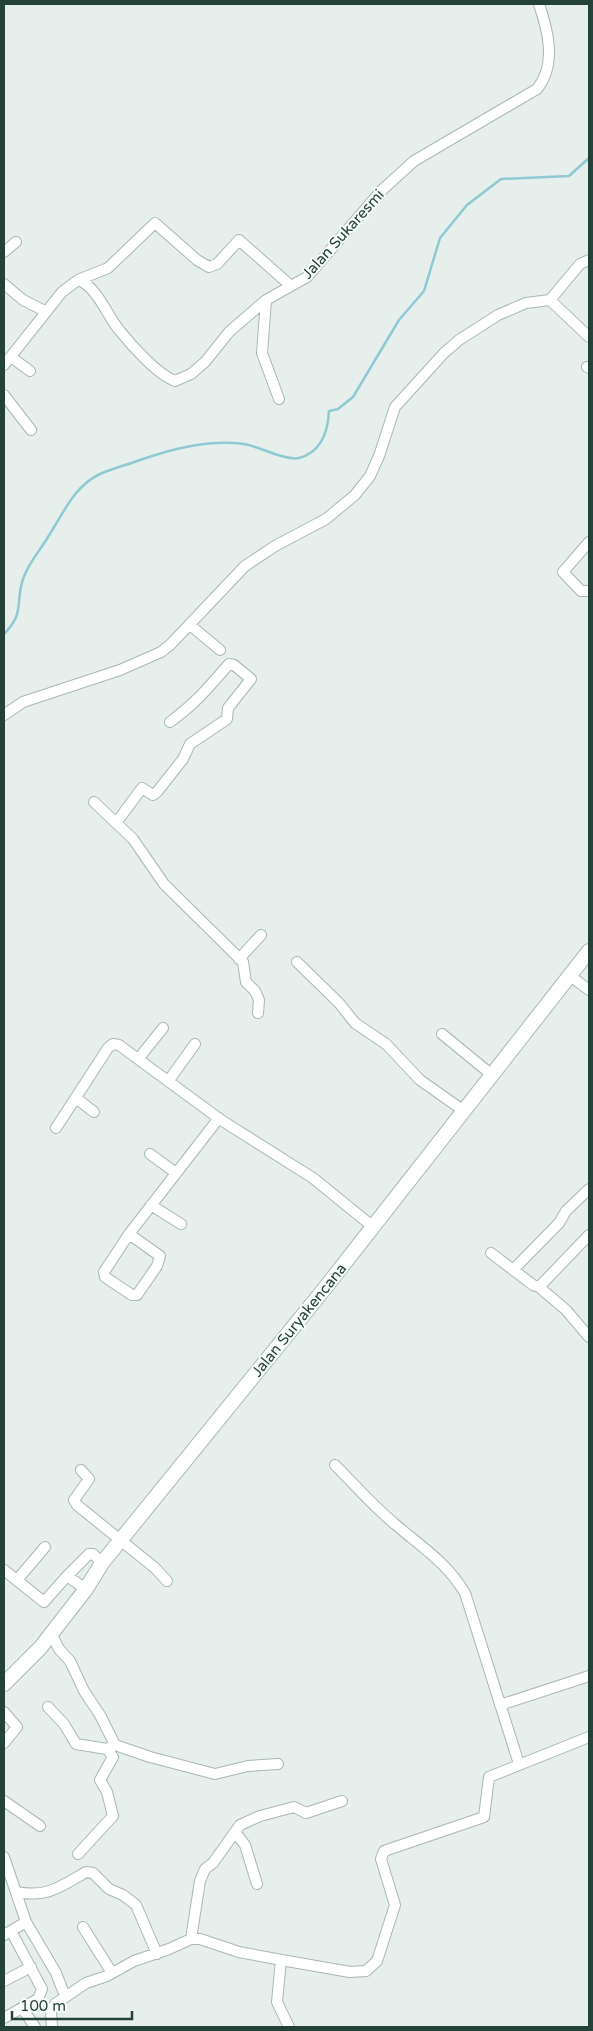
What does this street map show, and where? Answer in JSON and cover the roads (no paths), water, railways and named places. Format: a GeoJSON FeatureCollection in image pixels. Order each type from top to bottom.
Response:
{"type":"FeatureCollection","features":[{"type":"Feature","properties":{"kind":"street","name":"Jalan Sukaresmi"},"geometry":{"type":"LineString","coordinates":[[78,280],[90,288],[120,331],[161,372],[175,381],[191,374],[205,362],[229,332],[266,300],[306,277],[381,191],[414,161],[537,89],[546,70],[549,52],[549,38],[539,4]]}},
{"type":"Feature","properties":{"kind":"street"},"geometry":{"type":"LineString","coordinates":[[4,365],[62,292],[74,281],[108,268],[155,224],[197,260],[209,266],[217,264],[239,240],[291,286]]}},
{"type":"Feature","properties":{"kind":"street"},"geometry":{"type":"LineString","coordinates":[[4,252],[16,242]]}},
{"type":"Feature","properties":{"kind":"street"},"geometry":{"type":"LineString","coordinates":[[4,715],[23,702],[80,685],[151,657],[170,646],[227,584],[253,560],[332,515],[355,496],[370,476],[380,456],[395,407],[444,353],[466,335],[498,315],[526,302],[550,300],[580,264],[589,260]]}},
{"type":"Feature","properties":{"kind":"street"},"geometry":{"type":"LineString","coordinates":[[4,284],[23,300],[45,312]]}},
{"type":"Feature","properties":{"kind":"street"},"geometry":{"type":"LineString","coordinates":[[266,300],[262,353],[279,399]]}},
{"type":"Feature","properties":{"kind":"street"},"geometry":{"type":"LineString","coordinates":[[550,300],[589,337]]}},
{"type":"Feature","properties":{"kind":"street"},"geometry":{"type":"LineString","coordinates":[[11,356],[30,371]]}},
{"type":"Feature","properties":{"kind":"street"},"geometry":{"type":"LineString","coordinates":[[4,395],[31,430]]}},
{"type":"Feature","properties":{"kind":"street"},"geometry":{"type":"LineString","coordinates":[[589,542],[563,572],[581,592],[589,591]]}},
{"type":"Feature","properties":{"kind":"street"},"geometry":{"type":"LineString","coordinates":[[190,625],[220,650]]}},
{"type":"Feature","properties":{"kind":"street"},"geometry":{"type":"LineString","coordinates":[[116,823],[142,788],[153,795],[157,792],[183,759],[190,744],[227,719],[228,708],[250,683],[251,679],[234,665],[229,664],[209,690],[170,722]]}},
{"type":"Feature","properties":{"kind":"street"},"geometry":{"type":"LineString","coordinates":[[94,802],[133,839],[164,884],[244,965],[243,975],[246,982],[255,990],[258,1000],[258,1013]]}},
{"type":"Feature","properties":{"kind":"street"},"geometry":{"type":"LineString","coordinates":[[239,959],[261,935]]}},
{"type":"Feature","properties":{"kind":"street","name":"Jalan Suryakencana"},"geometry":{"type":"LineString","coordinates":[[4,1684],[25,1665],[86,1589],[102,1563],[205,1438],[589,951]]}},
{"type":"Feature","properties":{"kind":"street"},"geometry":{"type":"LineString","coordinates":[[297,962],[324,988],[355,1024],[386,1044],[420,1080],[464,1111]]}},
{"type":"Feature","properties":{"kind":"street"},"geometry":{"type":"LineString","coordinates":[[569,975],[589,990]]}},
{"type":"Feature","properties":{"kind":"street"},"geometry":{"type":"LineString","coordinates":[[139,1058],[163,1028]]}},
{"type":"Feature","properties":{"kind":"street"},"geometry":{"type":"LineString","coordinates":[[442,1034],[492,1075]]}},
{"type":"Feature","properties":{"kind":"street"},"geometry":{"type":"LineString","coordinates":[[56,1128],[108,1048],[113,1044],[125,1048],[219,1118],[312,1178],[372,1226]]}},
{"type":"Feature","properties":{"kind":"street"},"geometry":{"type":"LineString","coordinates":[[170,1080],[195,1044]]}},
{"type":"Feature","properties":{"kind":"street"},"geometry":{"type":"LineString","coordinates":[[76,1098],[94,1112]]}},
{"type":"Feature","properties":{"kind":"street"},"geometry":{"type":"LineString","coordinates":[[129,1234],[160,1256],[157,1266],[137,1295],[132,1295],[104,1274],[129,1234],[219,1118]]}},
{"type":"Feature","properties":{"kind":"street"},"geometry":{"type":"LineString","coordinates":[[150,1154],[176,1173]]}},
{"type":"Feature","properties":{"kind":"street"},"geometry":{"type":"LineString","coordinates":[[514,1269],[559,1223],[566,1211],[589,1189]]}},
{"type":"Feature","properties":{"kind":"street"},"geometry":{"type":"LineString","coordinates":[[151,1205],[181,1224]]}},
{"type":"Feature","properties":{"kind":"street"},"geometry":{"type":"LineString","coordinates":[[539,1287],[589,1235]]}},
{"type":"Feature","properties":{"kind":"street"},"geometry":{"type":"LineString","coordinates":[[491,1253],[539,1287],[566,1310],[589,1338]]}},
{"type":"Feature","properties":{"kind":"street"},"geometry":{"type":"LineString","coordinates":[[335,1465],[395,1524],[443,1563],[458,1581],[464,1593],[519,1764]]}},
{"type":"Feature","properties":{"kind":"street"},"geometry":{"type":"LineString","coordinates":[[81,1470],[89,1479],[74,1500],[120,1541],[155,1568],[167,1582]]}},
{"type":"Feature","properties":{"kind":"street"},"geometry":{"type":"LineString","coordinates":[[17,1580],[45,1548]]}},
{"type":"Feature","properties":{"kind":"street"},"geometry":{"type":"LineString","coordinates":[[4,1570],[44,1602],[89,1554],[93,1554],[102,1563]]}},
{"type":"Feature","properties":{"kind":"street"},"geometry":{"type":"LineString","coordinates":[[68,1576],[86,1589]]}},
{"type":"Feature","properties":{"kind":"street"},"geometry":{"type":"LineString","coordinates":[[51,1632],[59,1649],[70,1661],[84,1691],[100,1714],[113,1757],[100,1780],[107,1792],[113,1816],[78,1854]]}},
{"type":"Feature","properties":{"kind":"street"},"geometry":{"type":"LineString","coordinates":[[500,1706],[589,1676]]}},
{"type":"Feature","properties":{"kind":"street"},"geometry":{"type":"LineString","coordinates":[[48,1707],[64,1724],[76,1744],[111,1746],[215,1774],[248,1766],[278,1764]]}},
{"type":"Feature","properties":{"kind":"street"},"geometry":{"type":"LineString","coordinates":[[4,1712],[17,1726],[4,1743]]}},
{"type":"Feature","properties":{"kind":"street"},"geometry":{"type":"LineString","coordinates":[[52,2027],[52,2009],[86,1983],[112,1973],[134,1961],[157,1954],[191,1939],[239,1952],[350,1972],[366,1971],[372,1968],[382,1948],[395,1905],[381,1859],[384,1851],[484,1817],[488,1777],[589,1737]]}},
{"type":"Feature","properties":{"kind":"street"},"geometry":{"type":"LineString","coordinates":[[4,1801],[40,1826]]}},
{"type":"Feature","properties":{"kind":"street"},"geometry":{"type":"LineString","coordinates":[[191,1939],[202,1874],[245,1822],[260,1816],[297,1807],[303,1812],[309,1812],[342,1801]]}},
{"type":"Feature","properties":{"kind":"street"},"geometry":{"type":"LineString","coordinates":[[235,1832],[245,1845],[257,1884]]}},
{"type":"Feature","properties":{"kind":"street"},"geometry":{"type":"LineString","coordinates":[[4,1857],[26,1922],[67,1996]]}},
{"type":"Feature","properties":{"kind":"street"},"geometry":{"type":"LineString","coordinates":[[16,1892],[34,1896],[48,1893],[86,1872],[93,1873],[109,1889],[123,1895],[136,1905],[157,1954]]}},
{"type":"Feature","properties":{"kind":"street"},"geometry":{"type":"LineString","coordinates":[[4,2018],[38,1999],[42,1990],[31,1967],[7,1933],[26,1922]]}},
{"type":"Feature","properties":{"kind":"street"},"geometry":{"type":"LineString","coordinates":[[83,1927],[112,1973]]}},
{"type":"Feature","properties":{"kind":"street"},"geometry":{"type":"LineString","coordinates":[[281,1960],[277,2002],[289,2027]]}},
{"type":"Feature","properties":{"kind":"street"},"geometry":{"type":"LineString","coordinates":[[4,1980],[31,1967]]}},
{"type":"Feature","properties":{"kind":"street"},"geometry":{"type":"LineString","coordinates":[[22,2008],[35,2027]]}},
{"type":"Feature","properties":{"kind":"waterway"},"geometry":{"type":"LineString","coordinates":[[4,634],[15,620],[23,579],[28,567],[70,501],[91,479],[110,470],[152,456],[204,444],[244,444],[293,458],[307,455],[322,440],[327,426],[329,411],[338,409],[353,397],[399,320],[424,291],[440,238],[467,205],[501,179],[569,176],[589,158]]}}]}
